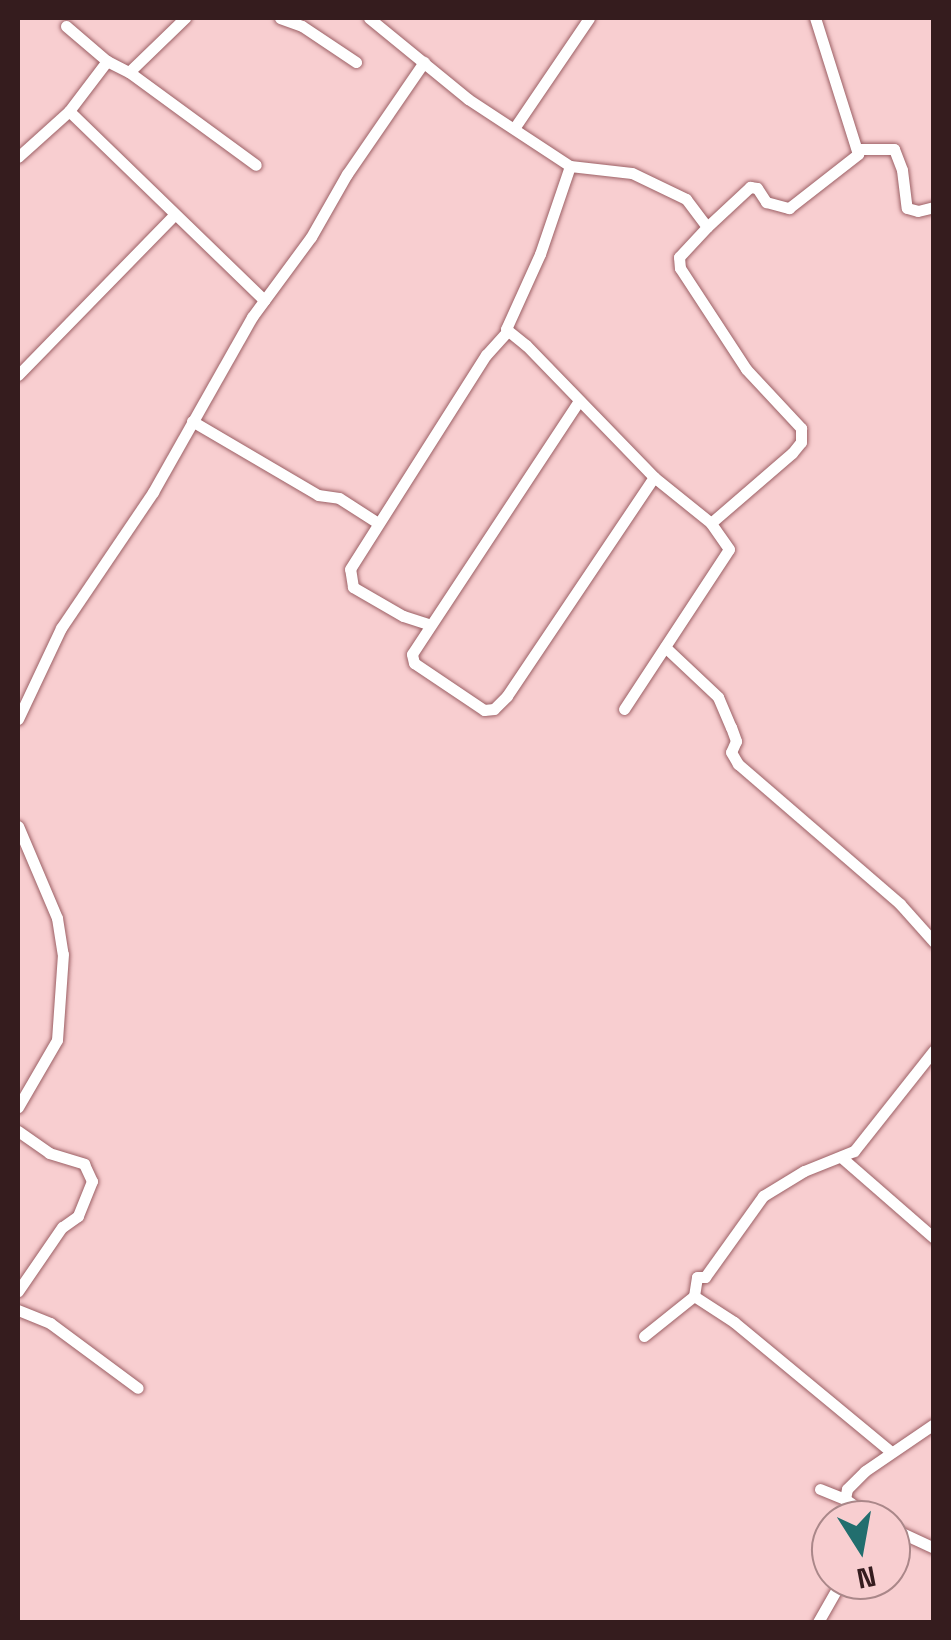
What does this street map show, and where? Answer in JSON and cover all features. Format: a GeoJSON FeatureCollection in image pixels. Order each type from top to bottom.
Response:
{"type":"FeatureCollection","features":[{"type":"Feature","properties":{"kind":"street"},"geometry":{"type":"LineString","coordinates":[[130,72],[184,18]]}},
{"type":"Feature","properties":{"kind":"street"},"geometry":{"type":"LineString","coordinates":[[280,18],[302,26],[356,62]]}},
{"type":"Feature","properties":{"kind":"street"},"geometry":{"type":"LineString","coordinates":[[369,18],[468,99],[570,166],[632,173],[686,198],[707,227]]}},
{"type":"Feature","properties":{"kind":"street"},"geometry":{"type":"LineString","coordinates":[[515,127],[590,18]]}},
{"type":"Feature","properties":{"kind":"street"},"geometry":{"type":"LineString","coordinates":[[712,523],[801,442],[801,428],[746,369],[680,268],[679,257],[750,188],[756,188],[766,202],[789,208],[855,158],[858,149],[816,18]]}},
{"type":"Feature","properties":{"kind":"street"},"geometry":{"type":"LineString","coordinates":[[66,26],[107,61],[130,72],[256,165]]}},
{"type":"Feature","properties":{"kind":"street"},"geometry":{"type":"LineString","coordinates":[[18,157],[69,111],[107,61]]}},
{"type":"Feature","properties":{"kind":"street"},"geometry":{"type":"LineString","coordinates":[[18,719],[61,628],[154,492],[264,300],[312,237],[346,174],[424,62]]}},
{"type":"Feature","properties":{"kind":"street"},"geometry":{"type":"LineString","coordinates":[[69,111],[264,300]]}},
{"type":"Feature","properties":{"kind":"street"},"geometry":{"type":"LineString","coordinates":[[858,149],[894,149],[902,170],[907,208],[918,211],[934,206]]}},
{"type":"Feature","properties":{"kind":"street"},"geometry":{"type":"LineString","coordinates":[[428,624],[402,616],[349,583],[350,570],[486,355],[507,332],[570,166]]}},
{"type":"Feature","properties":{"kind":"street"},"geometry":{"type":"LineString","coordinates":[[18,376],[174,216]]}},
{"type":"Feature","properties":{"kind":"street"},"geometry":{"type":"LineString","coordinates":[[507,332],[654,476],[712,523],[727,542],[728,556],[624,710]]}},
{"type":"Feature","properties":{"kind":"street"},"geometry":{"type":"LineString","coordinates":[[579,400],[428,624],[412,654],[414,663],[472,703],[494,709],[654,476]]}},
{"type":"Feature","properties":{"kind":"street"},"geometry":{"type":"LineString","coordinates":[[192,421],[318,495],[339,498],[378,524]]}},
{"type":"Feature","properties":{"kind":"street"},"geometry":{"type":"LineString","coordinates":[[664,647],[718,697],[736,741],[731,752],[738,764],[900,904],[934,942]]}},
{"type":"Feature","properties":{"kind":"street"},"geometry":{"type":"LineString","coordinates":[[18,826],[57,918],[63,954],[57,1040],[18,1108]]}},
{"type":"Feature","properties":{"kind":"street"},"geometry":{"type":"LineString","coordinates":[[644,1336],[694,1296],[697,1277],[706,1277],[763,1196],[804,1171],[854,1151],[934,1050]]}},
{"type":"Feature","properties":{"kind":"street"},"geometry":{"type":"LineString","coordinates":[[18,1131],[43,1150],[84,1164],[92,1182],[78,1216],[62,1227],[18,1291]]}},
{"type":"Feature","properties":{"kind":"street"},"geometry":{"type":"LineString","coordinates":[[840,1157],[934,1238]]}},
{"type":"Feature","properties":{"kind":"street"},"geometry":{"type":"LineString","coordinates":[[694,1296],[734,1322],[891,1452]]}},
{"type":"Feature","properties":{"kind":"street"},"geometry":{"type":"LineString","coordinates":[[18,1310],[50,1323],[138,1388]]}},
{"type":"Feature","properties":{"kind":"street"},"geometry":{"type":"LineString","coordinates":[[820,1490],[845,1499],[856,1480],[891,1452],[931,1431]]}},
{"type":"Feature","properties":{"kind":"street"},"geometry":{"type":"LineString","coordinates":[[911,1537],[934,1548]]}},
{"type":"Feature","properties":{"kind":"street"},"geometry":{"type":"LineString","coordinates":[[818,1622],[831,1600]]}}]}
